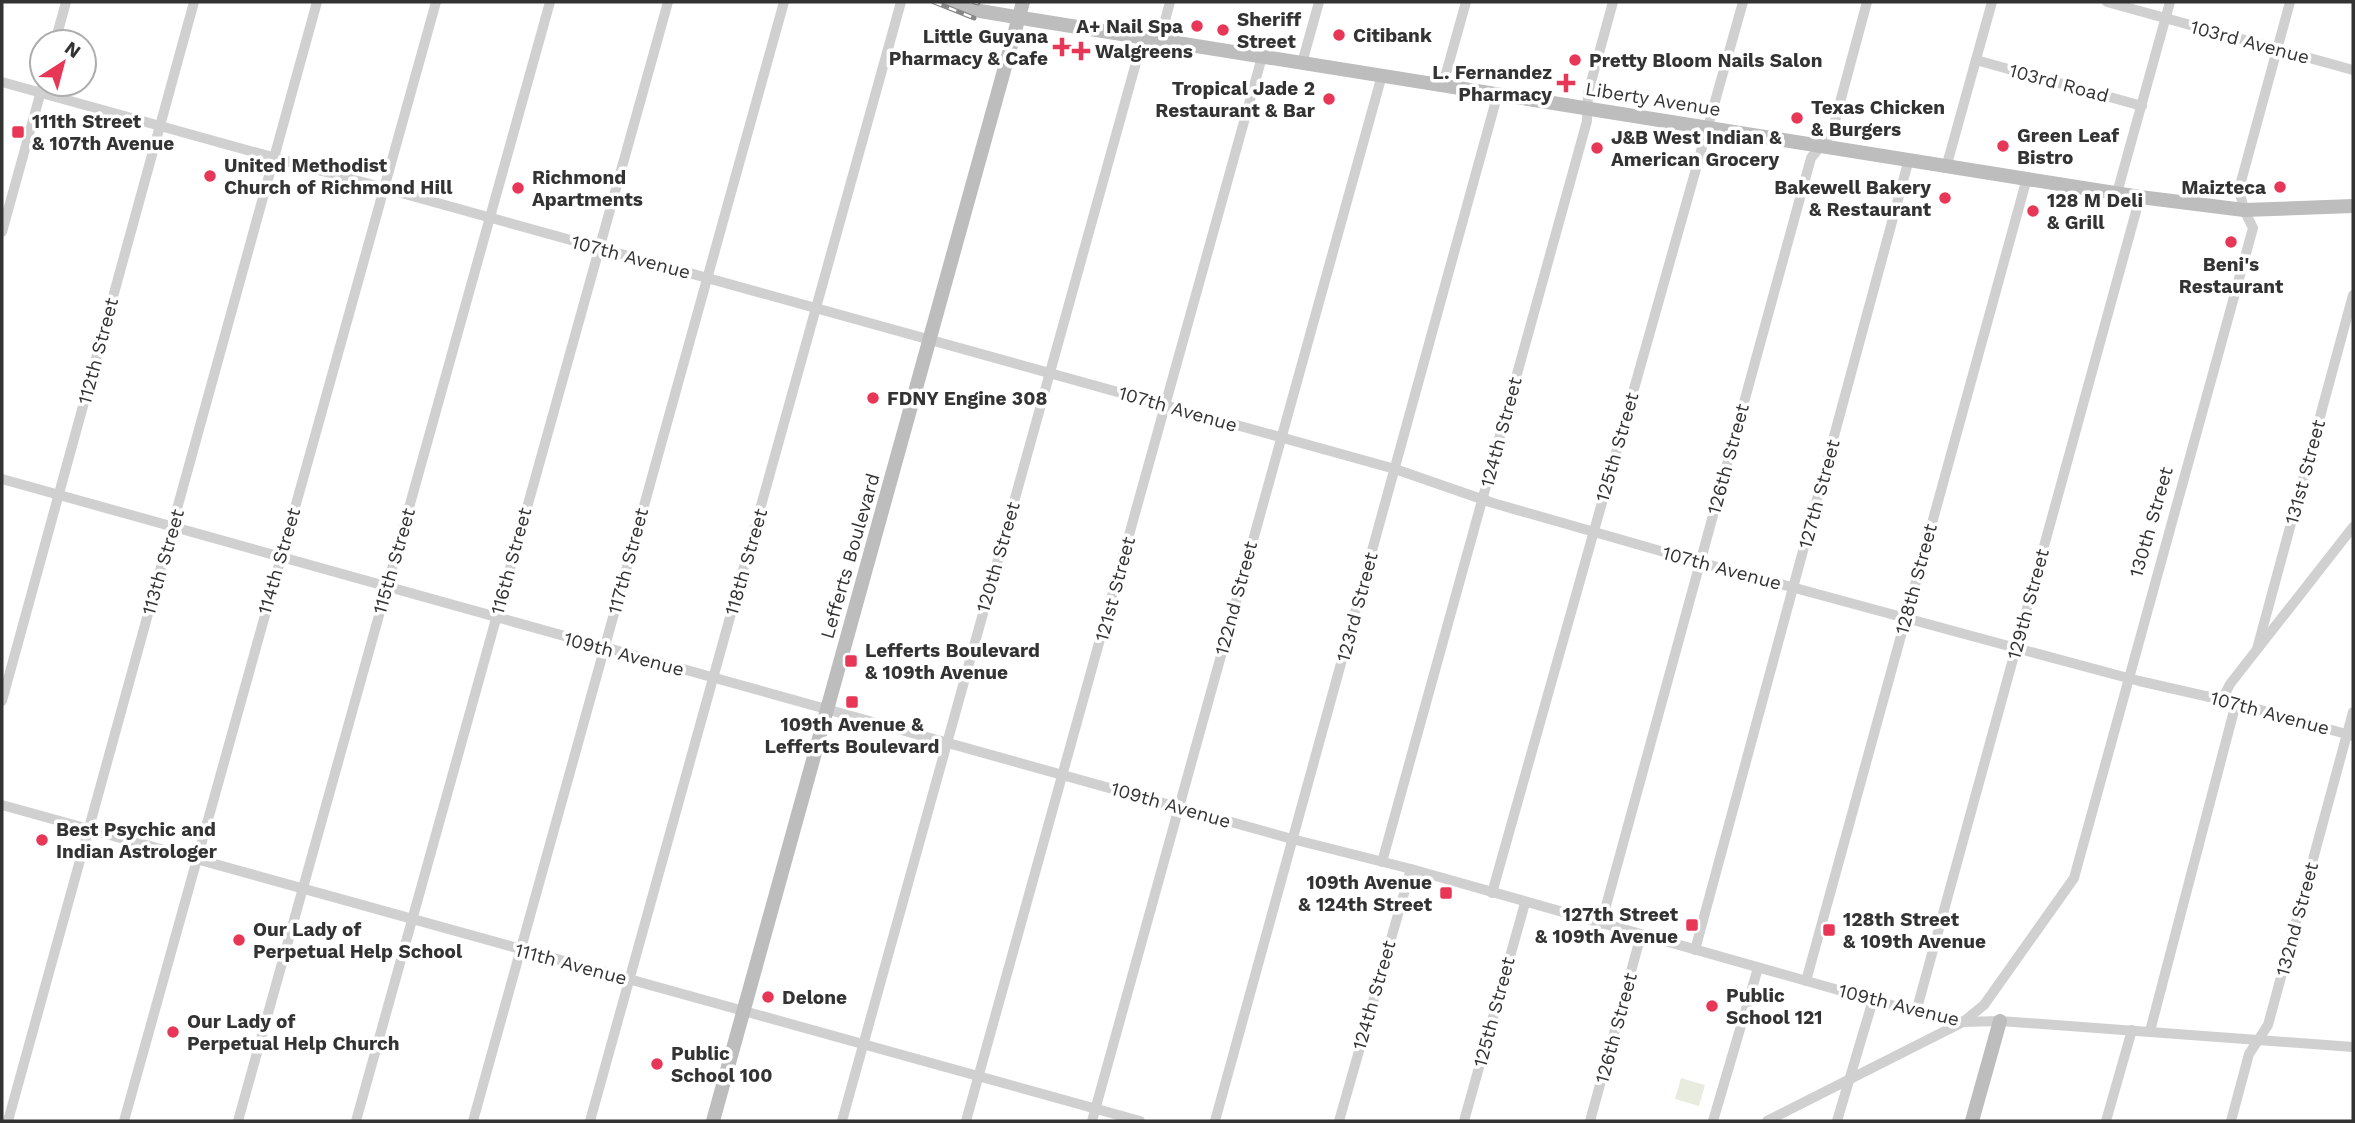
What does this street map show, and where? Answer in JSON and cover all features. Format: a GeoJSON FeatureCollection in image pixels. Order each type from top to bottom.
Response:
{"type":"FeatureCollection","features":[{"type":"Feature","properties":{"kind":"street"},"geometry":{"type":"LineString","coordinates":[[59,28],[66,2]]}},
{"type":"Feature","properties":{"kind":"street","name":"112th Street"},"geometry":{"type":"LineString","coordinates":[[2,701],[194,2]]}},
{"type":"Feature","properties":{"kind":"street","name":"113th Street"},"geometry":{"type":"LineString","coordinates":[[8,1121],[317,2]]}},
{"type":"Feature","properties":{"kind":"street","name":"114th Street"},"geometry":{"type":"LineString","coordinates":[[124,1121],[436,2]]}},
{"type":"Feature","properties":{"kind":"street","name":"115th Street"},"geometry":{"type":"LineString","coordinates":[[238,1121],[550,2]]}},
{"type":"Feature","properties":{"kind":"street","name":"116th Street"},"geometry":{"type":"LineString","coordinates":[[356,1121],[667,2]]}},
{"type":"Feature","properties":{"kind":"street","name":"117th Street"},"geometry":{"type":"LineString","coordinates":[[473,1121],[784,2]]}},
{"type":"Feature","properties":{"kind":"street","name":"118th Street"},"geometry":{"type":"LineString","coordinates":[[590,1121],[901,2]]}},
{"type":"Feature","properties":{"kind":"street","name":"Liberty Avenue"},"geometry":{"type":"LineString","coordinates":[[950,2],[1018,18],[1947,164],[2140,197],[2244,210],[2353,206]]}},
{"type":"Feature","properties":{"kind":"street","name":"Lefferts Boulevard"},"geometry":{"type":"LineString","coordinates":[[713,1121],[1023,2]]}},
{"type":"Feature","properties":{"kind":"street","name":"120th Street"},"geometry":{"type":"LineString","coordinates":[[842,1121],[1139,52],[1163,28],[1170,2]]}},
{"type":"Feature","properties":{"kind":"street"},"geometry":{"type":"LineString","coordinates":[[1302,63],[1319,2]]}},
{"type":"Feature","properties":{"kind":"street"},"geometry":{"type":"LineString","coordinates":[[1443,84],[1466,2]]}},
{"type":"Feature","properties":{"kind":"street","name":"124th Street"},"geometry":{"type":"LineString","coordinates":[[1382,862],[1587,121],[1588,93],[1613,2]]}},
{"type":"Feature","properties":{"kind":"street","name":"125th Street"},"geometry":{"type":"LineString","coordinates":[[1492,893],[1743,2]]}},
{"type":"Feature","properties":{"kind":"street","name":"126th Street"},"geometry":{"type":"LineString","coordinates":[[1601,924],[1811,158],[1832,132],[1867,2]]}},
{"type":"Feature","properties":{"kind":"street"},"geometry":{"type":"LineString","coordinates":[[1947,164],[1992,2]]}},
{"type":"Feature","properties":{"kind":"street","name":"103rd Avenue"},"geometry":{"type":"LineString","coordinates":[[2107,2],[2353,70]]}},
{"type":"Feature","properties":{"kind":"street"},"geometry":{"type":"LineString","coordinates":[[2117,193],[2170,2]]}},
{"type":"Feature","properties":{"kind":"street","name":"130th Street"},"geometry":{"type":"LineString","coordinates":[[1963,1022],[1984,1005],[2074,877],[2253,229],[2238,189],[2290,2]]}},
{"type":"Feature","properties":{"kind":"street","name":"121st Street"},"geometry":{"type":"LineString","coordinates":[[966,1121],[1262,57]]}},
{"type":"Feature","properties":{"kind":"street","name":"103rd Road"},"geometry":{"type":"LineString","coordinates":[[1976,60],[2142,106]]}},
{"type":"Feature","properties":{"kind":"street","name":"122nd Street"},"geometry":{"type":"LineString","coordinates":[[1092,1121],[1382,75]]}},
{"type":"Feature","properties":{"kind":"street","name":"107th Avenue"},"geometry":{"type":"LineString","coordinates":[[2,82],[28,86]]}},
{"type":"Feature","properties":{"kind":"street","name":"123rd Street"},"geometry":{"type":"LineString","coordinates":[[1215,1121],[1498,93]]}},
{"type":"Feature","properties":{"kind":"street"},"geometry":{"type":"LineString","coordinates":[[2,232],[39,98]]}},
{"type":"Feature","properties":{"kind":"street","name":"107th Avenue"},"geometry":{"type":"LineString","coordinates":[[73,98],[161,126],[1395,469],[1483,499],[1699,562],[2350,735]]}},
{"type":"Feature","properties":{"kind":"street","name":"127th Street"},"geometry":{"type":"LineString","coordinates":[[1695,950],[1909,159]]}},
{"type":"Feature","properties":{"kind":"street","name":"128th Street"},"geometry":{"type":"LineString","coordinates":[[1806,981],[2027,178]]}},
{"type":"Feature","properties":{"kind":"street","name":"129th Street"},"geometry":{"type":"LineString","coordinates":[[1916,1012],[2140,197]]}},
{"type":"Feature","properties":{"kind":"street","name":"131st Street"},"geometry":{"type":"LineString","coordinates":[[2257,649],[2353,295]]}},
{"type":"Feature","properties":{"kind":"street","name":"109th Avenue"},"geometry":{"type":"LineString","coordinates":[[2,479],[1292,839],[1411,869],[1916,1012],[1963,1022],[2000,1021],[2353,1047]]}},
{"type":"Feature","properties":{"kind":"street"},"geometry":{"type":"LineString","coordinates":[[2222,700],[2230,684],[2353,527]]}},
{"type":"Feature","properties":{"kind":"street"},"geometry":{"type":"LineString","coordinates":[[2150,1031],[2236,703]]}},
{"type":"Feature","properties":{"kind":"street","name":"132nd Street"},"geometry":{"type":"LineString","coordinates":[[2231,1121],[2249,1054],[2268,1025],[2350,735],[2353,712]]}},
{"type":"Feature","properties":{"kind":"street","name":"111th Avenue"},"geometry":{"type":"LineString","coordinates":[[2,805],[1140,1121]]}},
{"type":"Feature","properties":{"kind":"street","name":"124th Street"},"geometry":{"type":"LineString","coordinates":[[1339,1121],[1411,869]]}},
{"type":"Feature","properties":{"kind":"street","name":"125th Street"},"geometry":{"type":"LineString","coordinates":[[1464,1121],[1525,903]]}},
{"type":"Feature","properties":{"kind":"street","name":"126th Street"},"geometry":{"type":"LineString","coordinates":[[1590,1121],[1641,935]]}},
{"type":"Feature","properties":{"kind":"street"},"geometry":{"type":"LineString","coordinates":[[1713,1121],[1758,968]]}},
{"type":"Feature","properties":{"kind":"street"},"geometry":{"type":"LineString","coordinates":[[1837,1121],[1873,1000]]}},
{"type":"Feature","properties":{"kind":"street"},"geometry":{"type":"LineString","coordinates":[[1972,1121],[2000,1021]]}},
{"type":"Feature","properties":{"kind":"street"},"geometry":{"type":"LineString","coordinates":[[1767,1121],[1963,1022]]}},
{"type":"Feature","properties":{"kind":"street"},"geometry":{"type":"LineString","coordinates":[[2106,1121],[2132,1030]]}},
{"type":"Feature","properties":{"kind":"shaded area"},"geometry":{"type":"Polygon","coordinates":[[[1681,1078],[1705,1085],[1699,1106],[1675,1099],[1681,1078]]]}},
{"type":"Feature","properties":{"kind":"railway"},"geometry":{"type":"LineString","coordinates":[[934,2],[974,18]]}},
{"type":"Feature","properties":{"kind":"railway"},"geometry":{"type":"LineString","coordinates":[[974,2],[978,3]]}},
{"type":"Feature","properties":{"kind":"place","name":"A+ Nail Spa"},"geometry":{"type":"Point","coordinates":[1197,26]}},
{"type":"Feature","properties":{"kind":"place","name":"Sheriff Street"},"geometry":{"type":"Point","coordinates":[1223,30]}},
{"type":"Feature","properties":{"kind":"place","name":"Citibank"},"geometry":{"type":"Point","coordinates":[1339,35]}},
{"type":"Feature","properties":{"kind":"place","name":"Little Guyana Pharmacy & Cafe"},"geometry":{"type":"Point","coordinates":[1062,47]}},
{"type":"Feature","properties":{"kind":"place","name":"Walgreens"},"geometry":{"type":"Point","coordinates":[1081,51]}},
{"type":"Feature","properties":{"kind":"place","name":"Pretty Bloom Nails Salon"},"geometry":{"type":"Point","coordinates":[1575,60]}},
{"type":"Feature","properties":{"kind":"place","name":"L. Fernandez Pharmacy"},"geometry":{"type":"Point","coordinates":[1566,83]}},
{"type":"Feature","properties":{"kind":"place","name":"Tropical Jade 2 Restaurant & Bar"},"geometry":{"type":"Point","coordinates":[1329,99]}},
{"type":"Feature","properties":{"kind":"place","name":"Texas Chicken & Burgers"},"geometry":{"type":"Point","coordinates":[1797,118]}},
{"type":"Feature","properties":{"kind":"place","name":"111th Street & 107th Avenue"},"geometry":{"type":"Point","coordinates":[18,132]}},
{"type":"Feature","properties":{"kind":"place","name":"Green Leaf Bistro"},"geometry":{"type":"Point","coordinates":[2003,146]}},
{"type":"Feature","properties":{"kind":"place","name":"J&B West Indian & American Grocery"},"geometry":{"type":"Point","coordinates":[1597,148]}},
{"type":"Feature","properties":{"kind":"place","name":"United Methodist Church of Richmond Hill"},"geometry":{"type":"Point","coordinates":[210,176]}},
{"type":"Feature","properties":{"kind":"place","name":"Maizteca"},"geometry":{"type":"Point","coordinates":[2280,187]}},
{"type":"Feature","properties":{"kind":"place","name":"Richmond Apartments"},"geometry":{"type":"Point","coordinates":[518,188]}},
{"type":"Feature","properties":{"kind":"place","name":"Bakewell Bakery & Restaurant"},"geometry":{"type":"Point","coordinates":[1945,198]}},
{"type":"Feature","properties":{"kind":"place","name":"128 M Deli & Grill"},"geometry":{"type":"Point","coordinates":[2033,211]}},
{"type":"Feature","properties":{"kind":"place","name":"Beni's Restaurant"},"geometry":{"type":"Point","coordinates":[2231,242]}},
{"type":"Feature","properties":{"kind":"place","name":"FDNY Engine 308"},"geometry":{"type":"Point","coordinates":[873,398]}},
{"type":"Feature","properties":{"kind":"place","name":"Lefferts Boulevard & 109th Avenue"},"geometry":{"type":"Point","coordinates":[851,661]}},
{"type":"Feature","properties":{"kind":"place","name":"109th Avenue & Lefferts Boulevard"},"geometry":{"type":"Point","coordinates":[852,702]}},
{"type":"Feature","properties":{"kind":"place","name":"Best Psychic and Indian Astrologer"},"geometry":{"type":"Point","coordinates":[42,840]}},
{"type":"Feature","properties":{"kind":"place","name":"109th Avenue & 124th Street"},"geometry":{"type":"Point","coordinates":[1446,893]}},
{"type":"Feature","properties":{"kind":"place","name":"127th Street & 109th Avenue"},"geometry":{"type":"Point","coordinates":[1692,925]}},
{"type":"Feature","properties":{"kind":"place","name":"128th Street & 109th Avenue"},"geometry":{"type":"Point","coordinates":[1829,930]}},
{"type":"Feature","properties":{"kind":"place","name":"Our Lady of Perpetual Help School"},"geometry":{"type":"Point","coordinates":[239,940]}},
{"type":"Feature","properties":{"kind":"place","name":"Delone"},"geometry":{"type":"Point","coordinates":[768,997]}},
{"type":"Feature","properties":{"kind":"place","name":"Public School 121"},"geometry":{"type":"Point","coordinates":[1712,1006]}},
{"type":"Feature","properties":{"kind":"place","name":"Our Lady of Perpetual Help Church"},"geometry":{"type":"Point","coordinates":[173,1032]}},
{"type":"Feature","properties":{"kind":"place","name":"Public School 100"},"geometry":{"type":"Point","coordinates":[657,1064]}}]}
